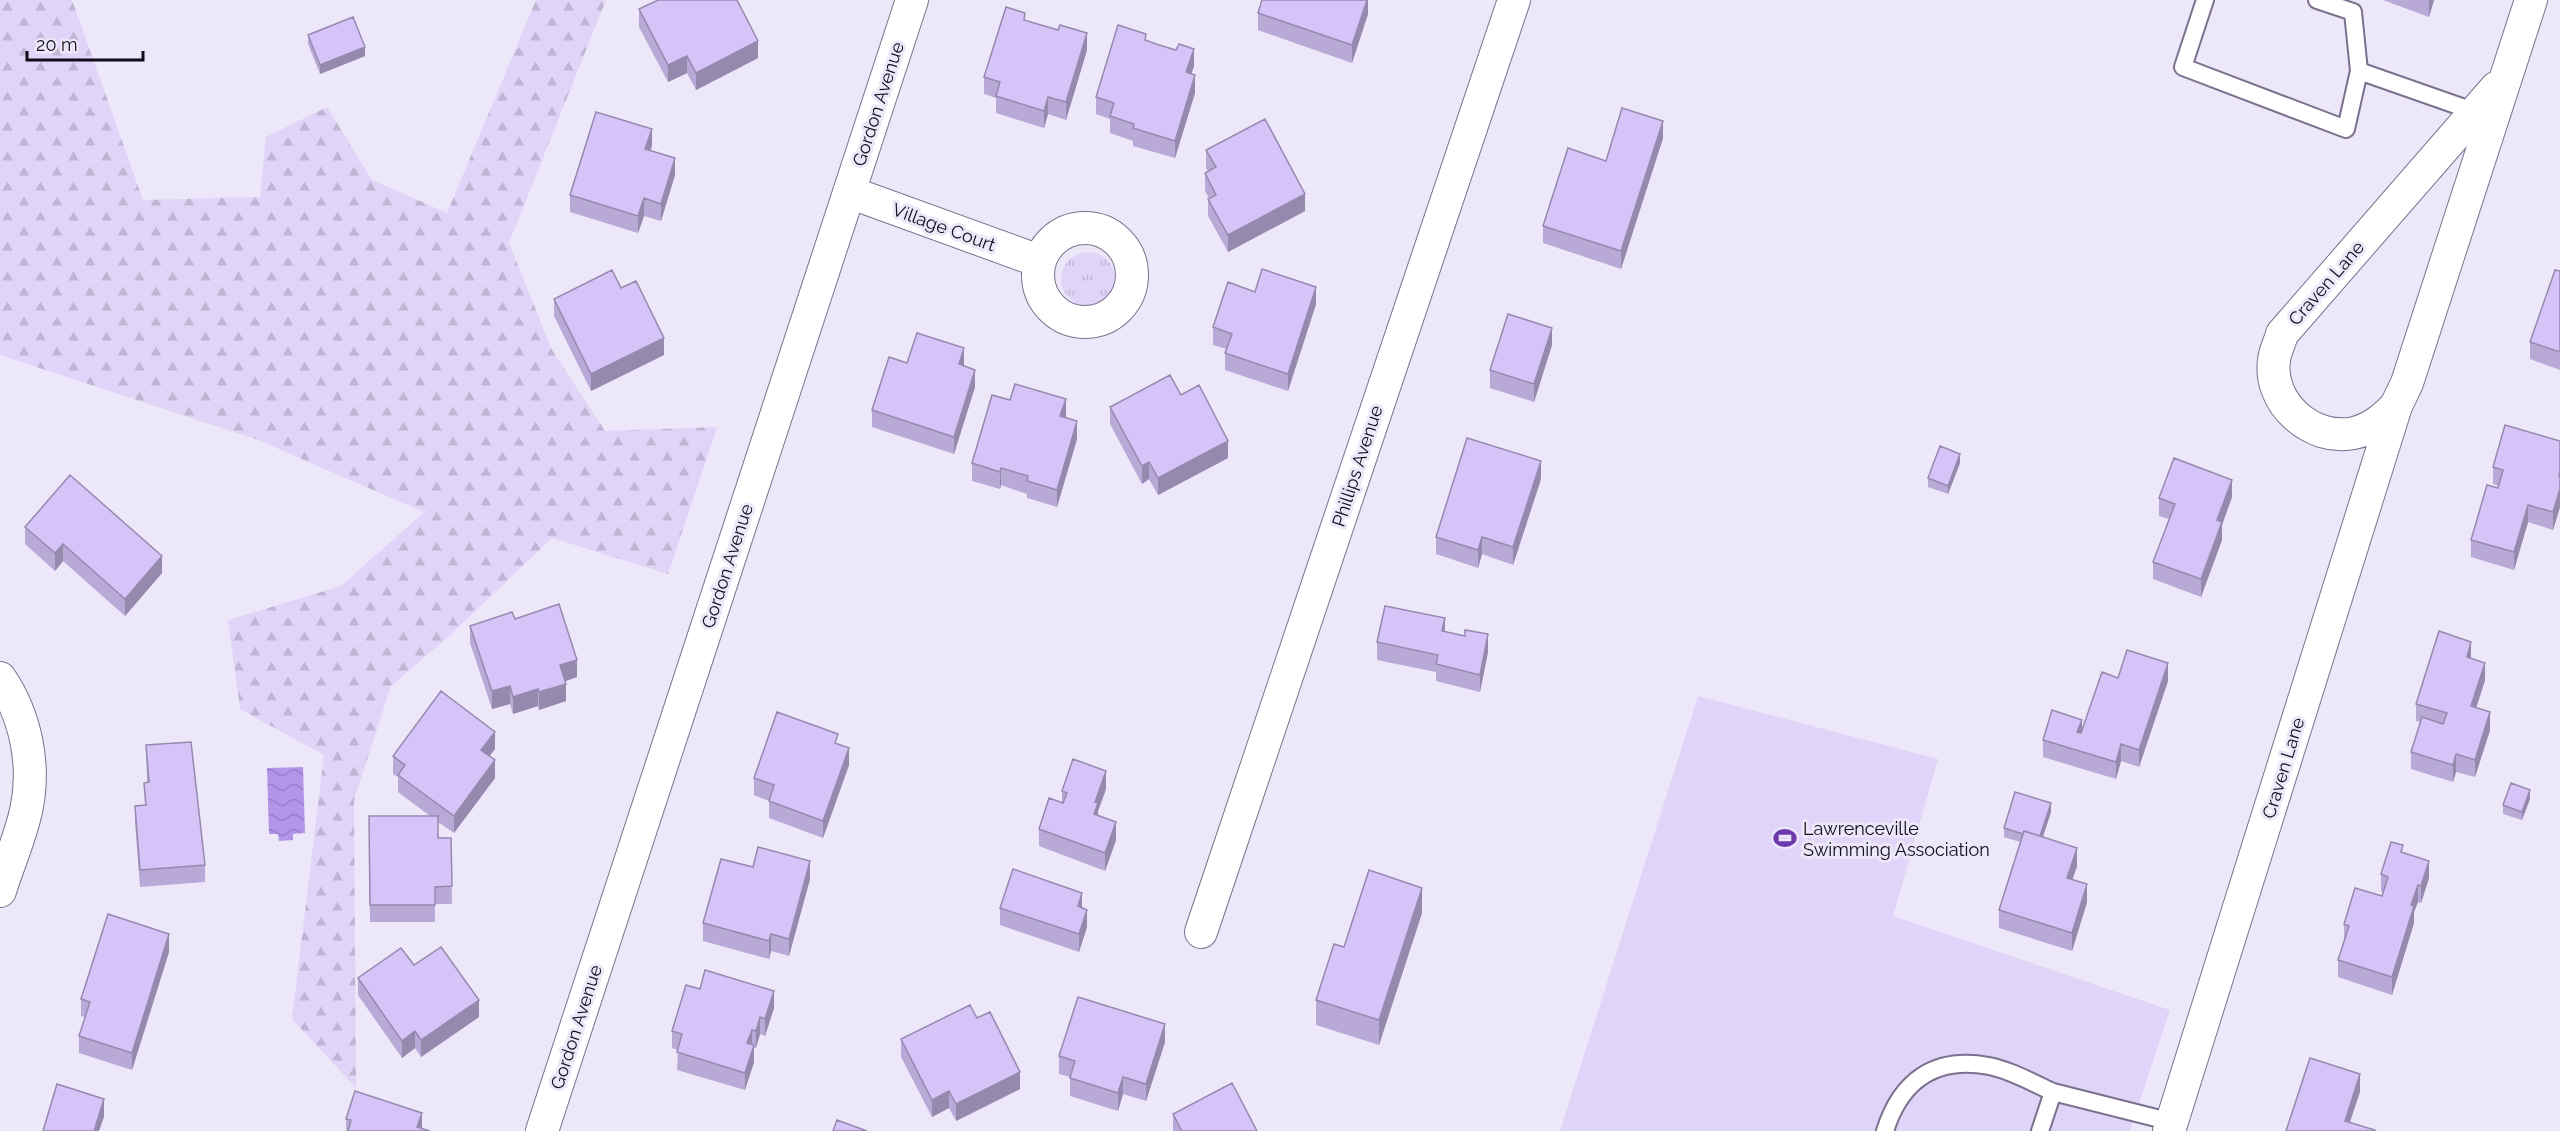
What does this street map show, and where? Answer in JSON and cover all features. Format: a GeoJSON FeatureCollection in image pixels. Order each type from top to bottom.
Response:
{"type":"FeatureCollection","features":[{"type":"Feature","properties":{"kind":"street","name":"Gordon Avenue"},"geometry":{"type":"LineString","coordinates":[[542,1131],[912,0]]}},
{"type":"Feature","properties":{"kind":"street","name":"Phillips Avenue"},"geometry":{"type":"LineString","coordinates":[[1201,932],[1514,0]]}},
{"type":"Feature","properties":{"kind":"street","name":"Craven Lane"},"geometry":{"type":"LineString","coordinates":[[2171,1127],[2396,406],[2407,383],[2531,0]]}},
{"type":"Feature","properties":{"kind":"street","name":"Craven Lane"},"geometry":{"type":"LineString","coordinates":[[2396,406],[2377,425],[2354,433],[2329,434],[2304,424],[2287,408],[2276,385],[2274,361],[2282,333],[2505,78]]}},
{"type":"Feature","properties":{"kind":"street","name":"Village Court"},"geometry":{"type":"LineString","coordinates":[[849,192],[1039,261]]}},
{"type":"Feature","properties":{"kind":"street"},"geometry":{"type":"LineString","coordinates":[[0,678],[10,693],[25,731],[30,771],[26,811],[0,891]]}},
{"type":"Feature","properties":{"kind":"lane"},"geometry":{"type":"LineString","coordinates":[[2205,0],[2183,67],[2346,129],[2359,72],[2353,12],[2317,0]]}},
{"type":"Feature","properties":{"kind":"lane"},"geometry":{"type":"LineString","coordinates":[[2359,72],[2476,112]]}},
{"type":"Feature","properties":{"kind":"lane"},"geometry":{"type":"LineString","coordinates":[[1885,1131],[1892,1108],[1918,1076],[1953,1062],[1990,1066],[2053,1092],[2171,1127]]}},
{"type":"Feature","properties":{"kind":"lane"},"geometry":{"type":"LineString","coordinates":[[2040,1131],[2053,1092]]}},
{"type":"Feature","properties":{"kind":"green space"},"geometry":{"type":"Polygon","coordinates":[[[0,0],[72,0],[143,200],[260,197],[266,137],[327,107],[372,180],[447,213],[536,0],[606,0],[509,243],[552,350],[605,431],[717,427],[668,574],[552,538],[448,637],[391,686],[354,800],[356,1088],[292,1019],[324,755],[240,709],[228,620],[341,586],[424,512],[258,440],[0,355],[0,0]]]}},
{"type":"Feature","properties":{"kind":"green space"},"geometry":{"type":"Polygon","coordinates":[[[1088,252],[1098,254],[1107,260],[1113,269],[1115,279],[1113,289],[1107,298],[1098,304],[1088,306],[1078,304],[1069,298],[1063,289],[1061,279],[1063,269],[1069,260],[1078,254],[1088,252]]]}},
{"type":"Feature","properties":{"kind":"green space","name":"Lawrenceville Swimming Association"},"geometry":{"type":"Polygon","coordinates":[[[1698,696],[1938,759],[1893,916],[2170,1010],[2130,1131],[1560,1131],[1698,696]]]}},
{"type":"Feature","properties":{"kind":"water"},"geometry":{"type":"Polygon","coordinates":[[[303,767],[305,833],[293,834],[293,840],[279,841],[278,834],[269,834],[267,768],[303,767]]]}},
{"type":"Feature","properties":{"kind":"building"},"geometry":{"type":"Polygon","coordinates":[[[658,0],[737,0],[758,41],[696,73],[687,56],[668,65],[639,9],[658,0]]]}},
{"type":"Feature","properties":{"kind":"building"},"geometry":{"type":"Polygon","coordinates":[[[1262,0],[1367,0],[1352,45],[1258,13],[1262,0]]]}},
{"type":"Feature","properties":{"kind":"building"},"geometry":{"type":"Polygon","coordinates":[[[1006,7],[1025,13],[1024,20],[1058,30],[1060,25],[1087,33],[1066,102],[1048,97],[1044,111],[996,96],[1000,82],[984,77],[1006,7]]]}},
{"type":"Feature","properties":{"kind":"building"},"geometry":{"type":"Polygon","coordinates":[[[353,17],[365,47],[320,65],[308,35],[353,17]]]}},
{"type":"Feature","properties":{"kind":"building"},"geometry":{"type":"Polygon","coordinates":[[[1118,25],[1146,34],[1145,40],[1159,45],[1176,50],[1179,44],[1194,49],[1186,72],[1195,75],[1175,141],[1133,128],[1134,124],[1110,116],[1114,103],[1096,97],[1118,25]]]}},
{"type":"Feature","properties":{"kind":"building"},"geometry":{"type":"Polygon","coordinates":[[[1622,108],[1663,121],[1621,251],[1543,226],[1568,148],[1606,161],[1622,108]]]}},
{"type":"Feature","properties":{"kind":"building"},"geometry":{"type":"Polygon","coordinates":[[[596,112],[652,129],[645,149],[675,158],[661,204],[644,198],[638,216],[570,195],[596,112]]]}},
{"type":"Feature","properties":{"kind":"building"},"geometry":{"type":"Polygon","coordinates":[[[1265,119],[1305,194],[1228,235],[1208,199],[1216,195],[1205,173],[1216,167],[1206,150],[1265,119]]]}},
{"type":"Feature","properties":{"kind":"building"},"geometry":{"type":"Polygon","coordinates":[[[1262,269],[1316,287],[1288,374],[1225,353],[1232,334],[1213,327],[1228,282],[1255,292],[1262,269]]]}},
{"type":"Feature","properties":{"kind":"building"},"geometry":{"type":"Polygon","coordinates":[[[612,270],[621,288],[636,281],[664,338],[591,374],[554,299],[612,270]]]}},
{"type":"Feature","properties":{"kind":"building"},"geometry":{"type":"Polygon","coordinates":[[[2555,270],[2560,271],[2560,352],[2530,342],[2555,270]]]}},
{"type":"Feature","properties":{"kind":"building"},"geometry":{"type":"Polygon","coordinates":[[[1508,314],[1552,328],[1534,384],[1490,370],[1508,314]]]}},
{"type":"Feature","properties":{"kind":"building"},"geometry":{"type":"Polygon","coordinates":[[[917,333],[964,348],[959,364],[975,370],[954,437],[872,410],[889,357],[907,363],[917,333]]]}},
{"type":"Feature","properties":{"kind":"building"},"geometry":{"type":"Polygon","coordinates":[[[1170,375],[1181,395],[1199,385],[1228,441],[1158,478],[1149,462],[1142,466],[1110,407],[1170,375]]]}},
{"type":"Feature","properties":{"kind":"building"},"geometry":{"type":"Polygon","coordinates":[[[1015,384],[1066,399],[1060,416],[1077,421],[1057,490],[1027,481],[1028,476],[1001,468],[1000,472],[972,463],[992,395],[1010,400],[1015,384]]]}},
{"type":"Feature","properties":{"kind":"building"},"geometry":{"type":"Polygon","coordinates":[[[2505,425],[2560,441],[2560,489],[2553,512],[2528,505],[2514,552],[2471,540],[2487,485],[2498,488],[2503,470],[2493,467],[2505,425]]]}},
{"type":"Feature","properties":{"kind":"building"},"geometry":{"type":"Polygon","coordinates":[[[1467,438],[1541,461],[1513,547],[1482,537],[1478,550],[1436,537],[1467,438]]]}},
{"type":"Feature","properties":{"kind":"building"},"geometry":{"type":"Polygon","coordinates":[[[1940,446],[1960,454],[1948,486],[1928,478],[1940,446]]]}},
{"type":"Feature","properties":{"kind":"building"},"geometry":{"type":"Polygon","coordinates":[[[2174,458],[2232,480],[2217,520],[2222,522],[2201,579],[2153,562],[2175,504],[2159,498],[2174,458]]]}},
{"type":"Feature","properties":{"kind":"building"},"geometry":{"type":"Polygon","coordinates":[[[70,475],[162,556],[125,599],[63,544],[55,553],[25,527],[70,475]]]}},
{"type":"Feature","properties":{"kind":"building"},"geometry":{"type":"Polygon","coordinates":[[[559,604],[577,660],[560,665],[566,684],[539,692],[538,689],[513,697],[510,686],[492,691],[470,626],[512,612],[515,619],[559,604]]]}},
{"type":"Feature","properties":{"kind":"building"},"geometry":{"type":"Polygon","coordinates":[[[1385,606],[1445,618],[1442,631],[1465,636],[1465,630],[1488,634],[1480,675],[1436,664],[1438,655],[1377,642],[1385,606]]]}},
{"type":"Feature","properties":{"kind":"building"},"geometry":{"type":"Polygon","coordinates":[[[2439,631],[2471,642],[2467,657],[2485,663],[2471,706],[2490,712],[2475,760],[2456,754],[2453,765],[2411,752],[2422,717],[2443,724],[2447,713],[2416,704],[2439,631]]]}},
{"type":"Feature","properties":{"kind":"building"},"geometry":{"type":"Polygon","coordinates":[[[2127,650],[2168,663],[2139,750],[2121,744],[2116,762],[2043,740],[2052,710],[2082,720],[2077,732],[2081,733],[2102,672],[2118,678],[2127,650]]]}},
{"type":"Feature","properties":{"kind":"building"},"geometry":{"type":"Polygon","coordinates":[[[441,691],[495,732],[481,750],[495,760],[454,816],[398,775],[405,765],[393,756],[441,691]]]}},
{"type":"Feature","properties":{"kind":"building"},"geometry":{"type":"Polygon","coordinates":[[[777,712],[838,734],[835,743],[849,748],[823,821],[769,801],[774,785],[754,778],[777,712]]]}},
{"type":"Feature","properties":{"kind":"building"},"geometry":{"type":"Polygon","coordinates":[[[191,742],[205,865],[140,870],[135,806],[146,805],[144,783],[149,782],[146,745],[191,742]]]}},
{"type":"Feature","properties":{"kind":"building"},"geometry":{"type":"Polygon","coordinates":[[[1073,759],[1106,771],[1095,802],[1098,803],[1094,814],[1116,822],[1105,853],[1039,829],[1049,798],[1063,803],[1067,793],[1062,791],[1073,759]]]}},
{"type":"Feature","properties":{"kind":"building"},"geometry":{"type":"Polygon","coordinates":[[[2511,783],[2530,790],[2522,812],[2503,805],[2511,783]]]}},
{"type":"Feature","properties":{"kind":"building"},"geometry":{"type":"Polygon","coordinates":[[[2015,792],[2051,803],[2040,836],[2004,828],[2015,792]]]}},
{"type":"Feature","properties":{"kind":"building"},"geometry":{"type":"Polygon","coordinates":[[[369,816],[438,816],[438,838],[451,838],[452,886],[435,887],[435,905],[370,905],[369,816]]]}},
{"type":"Feature","properties":{"kind":"building"},"geometry":{"type":"Polygon","coordinates":[[[2024,831],[2077,848],[2067,878],[2087,884],[2072,933],[1999,910],[2024,831]]]}},
{"type":"Feature","properties":{"kind":"building"},"geometry":{"type":"Polygon","coordinates":[[[2391,842],[2403,845],[2401,852],[2429,861],[2421,886],[2418,885],[2411,905],[2414,906],[2392,977],[2338,960],[2349,926],[2344,924],[2355,888],[2382,896],[2388,877],[2381,874],[2391,842]]]}},
{"type":"Feature","properties":{"kind":"building"},"geometry":{"type":"Polygon","coordinates":[[[758,847],[810,861],[789,939],[771,934],[769,941],[703,923],[721,859],[753,867],[758,847]]]}},
{"type":"Feature","properties":{"kind":"building"},"geometry":{"type":"Polygon","coordinates":[[[1013,869],[1082,893],[1078,906],[1087,910],[1079,934],[1000,908],[1013,869]]]}},
{"type":"Feature","properties":{"kind":"building"},"geometry":{"type":"Polygon","coordinates":[[[1369,870],[1422,888],[1379,1020],[1316,1000],[1334,944],[1344,947],[1369,870]]]}},
{"type":"Feature","properties":{"kind":"building"},"geometry":{"type":"Polygon","coordinates":[[[108,914],[169,934],[132,1053],[79,1036],[90,1002],[81,999],[108,914]]]}},
{"type":"Feature","properties":{"kind":"building"},"geometry":{"type":"Polygon","coordinates":[[[441,947],[479,1000],[421,1040],[415,1031],[402,1041],[358,978],[401,948],[414,965],[441,947]]]}},
{"type":"Feature","properties":{"kind":"building"},"geometry":{"type":"Polygon","coordinates":[[[705,970],[774,991],[765,1019],[760,1017],[756,1031],[752,1030],[747,1043],[754,1045],[745,1073],[677,1052],[682,1034],[672,1031],[686,985],[700,989],[705,970]]]}},
{"type":"Feature","properties":{"kind":"building"},"geometry":{"type":"Polygon","coordinates":[[[1078,997],[1165,1024],[1146,1084],[1123,1077],[1118,1093],[1070,1078],[1075,1061],[1059,1056],[1078,997]]]}},
{"type":"Feature","properties":{"kind":"building"},"geometry":{"type":"Polygon","coordinates":[[[970,1005],[977,1018],[990,1012],[1020,1072],[956,1104],[949,1091],[932,1100],[901,1039],[970,1005]]]}},
{"type":"Feature","properties":{"kind":"building"},"geometry":{"type":"Polygon","coordinates":[[[2310,1058],[2360,1074],[2345,1121],[2374,1131],[2286,1131],[2310,1058]]]}},
{"type":"Feature","properties":{"kind":"building"},"geometry":{"type":"Polygon","coordinates":[[[1232,1083],[1257,1131],[1182,1131],[1173,1114],[1232,1083]]]}},
{"type":"Feature","properties":{"kind":"building"},"geometry":{"type":"Polygon","coordinates":[[[57,1084],[104,1099],[94,1131],[43,1131],[57,1084]]]}},
{"type":"Feature","properties":{"kind":"building"},"geometry":{"type":"Polygon","coordinates":[[[355,1091],[422,1113],[417,1127],[430,1131],[348,1131],[351,1120],[346,1119],[355,1091]]]}},
{"type":"Feature","properties":{"kind":"building"},"geometry":{"type":"Polygon","coordinates":[[[837,1120],[867,1131],[833,1131],[837,1120]]]}},
{"type":"Feature","properties":{"kind":"place","name":"Lawrenceville Swimming Association"},"geometry":{"type":"Point","coordinates":[1785,838]}}]}
